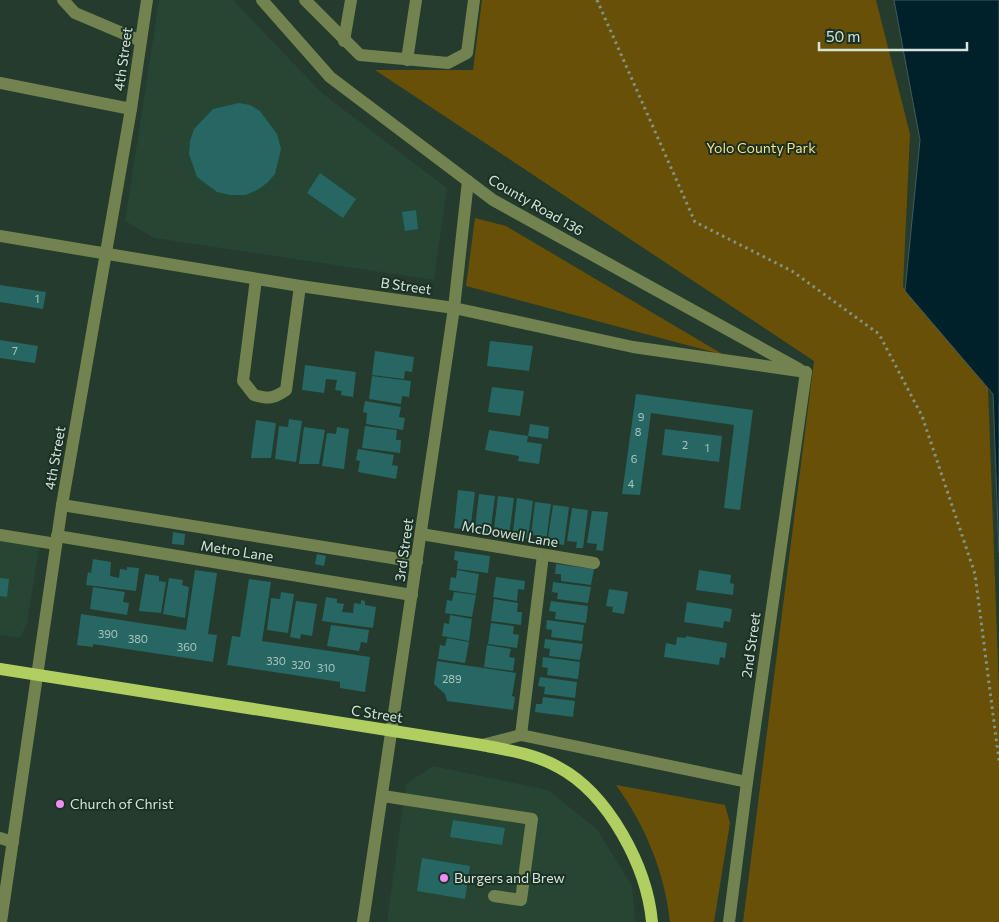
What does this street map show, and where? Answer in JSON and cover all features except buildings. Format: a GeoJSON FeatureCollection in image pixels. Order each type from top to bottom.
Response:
{"type":"FeatureCollection","features":[{"type":"Feature","properties":{"kind":"main road","name":"C Street"},"geometry":{"type":"LineString","coordinates":[[0,669],[392,732],[482,744]]}},
{"type":"Feature","properties":{"kind":"main road"},"geometry":{"type":"LineString","coordinates":[[482,744],[557,766],[568,773],[591,794],[614,821],[633,855],[647,893],[652,920]]}},
{"type":"Feature","properties":{"kind":"street"},"geometry":{"type":"LineString","coordinates":[[63,0],[75,13],[141,41]]}},
{"type":"Feature","properties":{"kind":"street","name":"4th Street"},"geometry":{"type":"LineString","coordinates":[[1,922],[56,540],[131,109],[147,0]]}},
{"type":"Feature","properties":{"kind":"street","name":"County Road 136"},"geometry":{"type":"LineString","coordinates":[[262,0],[330,76],[493,200],[806,372]]}},
{"type":"Feature","properties":{"kind":"street"},"geometry":{"type":"LineString","coordinates":[[305,0],[360,55],[448,63],[467,53],[474,0]]}},
{"type":"Feature","properties":{"kind":"street"},"geometry":{"type":"LineString","coordinates":[[344,41],[351,0]]}},
{"type":"Feature","properties":{"kind":"street"},"geometry":{"type":"LineString","coordinates":[[407,60],[416,0]]}},
{"type":"Feature","properties":{"kind":"street"},"geometry":{"type":"LineString","coordinates":[[0,83],[131,109]]}},
{"type":"Feature","properties":{"kind":"street","name":"3rd Street"},"geometry":{"type":"LineString","coordinates":[[363,922],[454,308],[468,181]]}},
{"type":"Feature","properties":{"kind":"street","name":"B Street"},"geometry":{"type":"LineString","coordinates":[[0,236],[300,286],[454,308],[633,348],[806,372]]}},
{"type":"Feature","properties":{"kind":"street"},"geometry":{"type":"LineString","coordinates":[[256,278],[244,381],[254,395],[269,399],[286,390],[300,286]]}},
{"type":"Feature","properties":{"kind":"street","name":"2nd Street"},"geometry":{"type":"LineString","coordinates":[[729,922],[747,782],[806,372]]}},
{"type":"Feature","properties":{"kind":"street","name":"Metro Lane"},"geometry":{"type":"LineString","coordinates":[[62,505],[417,562]]}},
{"type":"Feature","properties":{"kind":"street","name":"McDowell Lane"},"geometry":{"type":"LineString","coordinates":[[421,534],[594,563]]}},
{"type":"Feature","properties":{"kind":"street","name":"Metro Lane"},"geometry":{"type":"LineString","coordinates":[[0,535],[56,540],[412,595]]}},
{"type":"Feature","properties":{"kind":"street"},"geometry":{"type":"LineString","coordinates":[[520,735],[543,555]]}},
{"type":"Feature","properties":{"kind":"street","name":"C Street"},"geometry":{"type":"LineString","coordinates":[[482,744],[520,735],[600,750],[747,782]]}},
{"type":"Feature","properties":{"kind":"street"},"geometry":{"type":"LineString","coordinates":[[383,796],[532,819],[521,900],[494,896]]}},
{"type":"Feature","properties":{"kind":"street"},"geometry":{"type":"LineString","coordinates":[[0,838],[13,842]]}},
{"type":"Feature","properties":{"kind":"path"},"geometry":{"type":"LineString","coordinates":[[597,0],[695,222],[792,271],[879,334],[922,416],[975,574],[999,761]]}},
{"type":"Feature","properties":{"kind":"shaded area"},"geometry":{"type":"Polygon","coordinates":[[[159,0],[233,0],[322,93],[447,188],[434,280],[154,238],[125,221],[159,0]]]}},
{"type":"Feature","properties":{"kind":"shaded area"},"geometry":{"type":"Polygon","coordinates":[[[0,531],[41,537],[27,623],[20,638],[0,635],[0,531]]]}},
{"type":"Feature","properties":{"kind":"shaded area"},"geometry":{"type":"Polygon","coordinates":[[[433,766],[548,790],[597,829],[632,886],[635,922],[387,922],[406,784],[433,766]]]}},
{"type":"Feature","properties":{"kind":"green space","name":"Yolo County Park"},"geometry":{"type":"Polygon","coordinates":[[[482,0],[876,0],[910,134],[903,287],[988,387],[999,690],[999,922],[743,922],[814,361],[375,70],[473,70],[482,0]]]}},
{"type":"Feature","properties":{"kind":"green space"},"geometry":{"type":"Polygon","coordinates":[[[475,218],[506,226],[724,355],[466,286],[475,218]]]}},
{"type":"Feature","properties":{"kind":"green space"},"geometry":{"type":"Polygon","coordinates":[[[616,785],[725,805],[730,823],[714,922],[670,922],[663,885],[652,850],[645,833],[616,785]]]}},
{"type":"Feature","properties":{"kind":"water"},"geometry":{"type":"Polygon","coordinates":[[[894,0],[999,0],[999,553],[993,394],[905,291],[920,140],[894,0]]]}},
{"type":"Feature","properties":{"kind":"place","name":"Church of Christ"},"geometry":{"type":"Point","coordinates":[60,804]}},
{"type":"Feature","properties":{"kind":"place","name":"Burgers and Brew"},"geometry":{"type":"Point","coordinates":[444,878]}}]}
